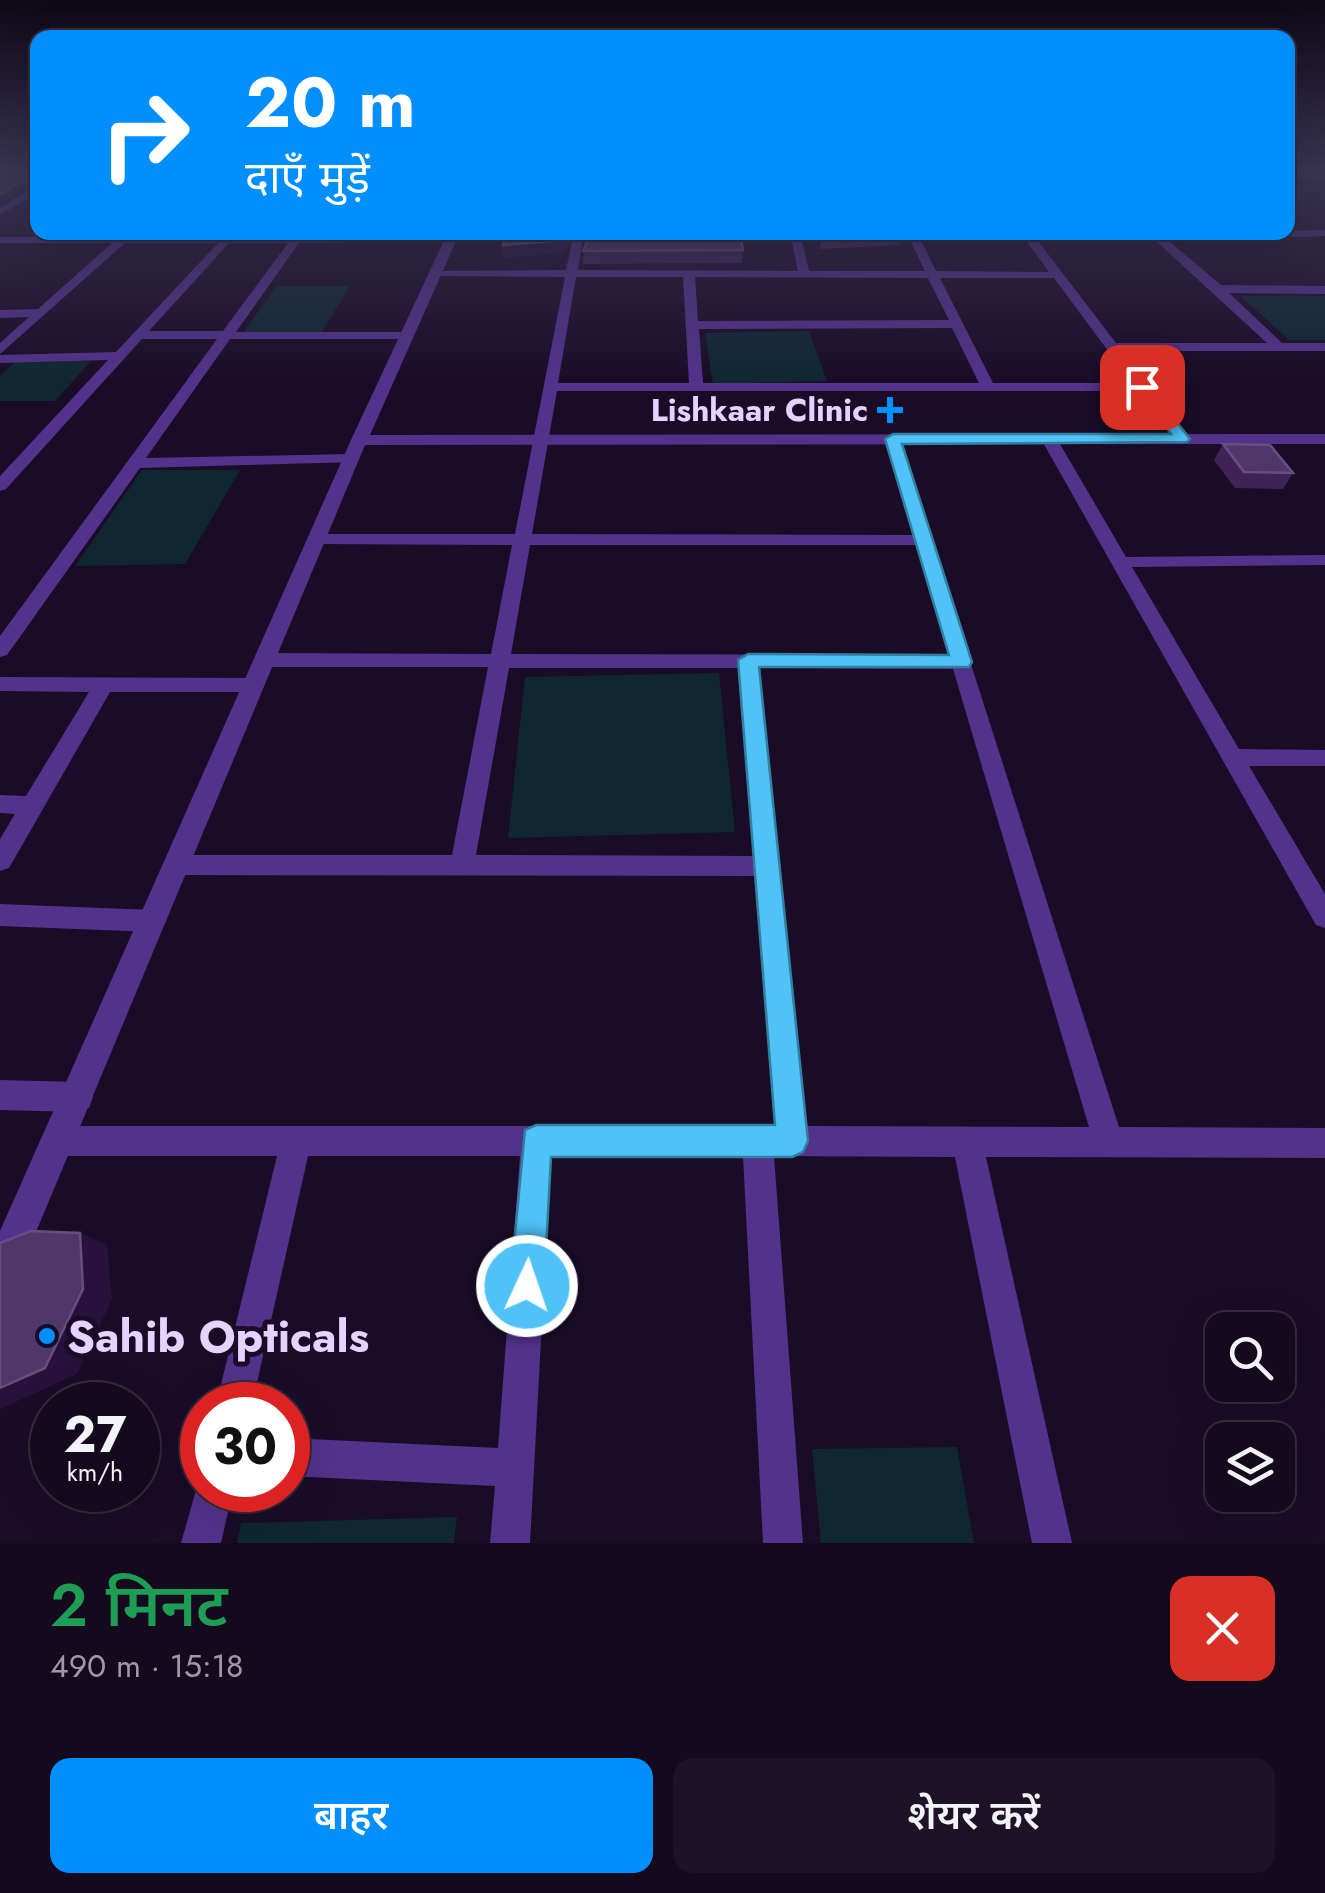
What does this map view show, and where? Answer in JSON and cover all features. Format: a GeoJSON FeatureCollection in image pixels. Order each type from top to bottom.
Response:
{"type":"FeatureCollection","features":[{"type":"Feature","properties":{"kind":"street"},"geometry":{"type":"LineString","coordinates":[[0,260],[26,240]]}},
{"type":"Feature","properties":{"kind":"street"},"geometry":{"type":"LineString","coordinates":[[0,350],[122,240]]}},
{"type":"Feature","properties":{"kind":"street"},"geometry":{"type":"LineString","coordinates":[[0,486],[229,240]]}},
{"type":"Feature","properties":{"kind":"street"},"geometry":{"type":"LineString","coordinates":[[0,650],[295,240]]}},
{"type":"Feature","properties":{"kind":"street"},"geometry":{"type":"LineString","coordinates":[[0,1274],[355,449],[451,240]]}},
{"type":"Feature","properties":{"kind":"street"},"geometry":{"type":"LineString","coordinates":[[462,865],[577,240]]}},
{"type":"Feature","properties":{"kind":"street"},"geometry":{"type":"LineString","coordinates":[[797,240],[804,274]]}},
{"type":"Feature","properties":{"kind":"street"},"geometry":{"type":"LineString","coordinates":[[915,240],[988,387]]}},
{"type":"Feature","properties":{"kind":"street"},"geometry":{"type":"LineString","coordinates":[[1031,240],[1182,439]]}},
{"type":"Feature","properties":{"kind":"street"},"geometry":{"type":"LineString","coordinates":[[1161,240],[1279,347]]}},
{"type":"Feature","properties":{"kind":"street"},"geometry":{"type":"LineString","coordinates":[[436,273],[1057,275]]}},
{"type":"Feature","properties":{"kind":"street"},"geometry":{"type":"LineString","coordinates":[[689,274],[696,387]]}},
{"type":"Feature","properties":{"kind":"street"},"geometry":{"type":"LineString","coordinates":[[1218,288],[1325,290]]}},
{"type":"Feature","properties":{"kind":"street"},"geometry":{"type":"LineString","coordinates":[[0,314],[42,313]]}},
{"type":"Feature","properties":{"kind":"street"},"geometry":{"type":"LineString","coordinates":[[152,320],[238,320]]}},
{"type":"Feature","properties":{"kind":"street"},"geometry":{"type":"LineString","coordinates":[[692,325],[958,324]]}},
{"type":"Feature","properties":{"kind":"street"},"geometry":{"type":"LineString","coordinates":[[138,335],[406,336]]}},
{"type":"Feature","properties":{"kind":"street"},"geometry":{"type":"LineString","coordinates":[[1112,347],[1325,347]]}},
{"type":"Feature","properties":{"kind":"street"},"geometry":{"type":"LineString","coordinates":[[0,359],[119,356]]}},
{"type":"Feature","properties":{"kind":"street"},"geometry":{"type":"LineString","coordinates":[[551,387],[1142,387]]}},
{"type":"Feature","properties":{"kind":"street"},"geometry":{"type":"LineString","coordinates":[[134,463],[542,439],[1325,439]]}},
{"type":"Feature","properties":{"kind":"street"},"geometry":{"type":"LineString","coordinates":[[893,439],[1108,1140]]}},
{"type":"Feature","properties":{"kind":"street"},"geometry":{"type":"LineString","coordinates":[[1049,439],[1229,757],[1325,917]]}},
{"type":"Feature","properties":{"kind":"street"},"geometry":{"type":"LineString","coordinates":[[316,539],[523,536],[925,540]]}},
{"type":"Feature","properties":{"kind":"street"},"geometry":{"type":"LineString","coordinates":[[1120,562],[1325,560]]}},
{"type":"Feature","properties":{"kind":"street"},"geometry":{"type":"LineString","coordinates":[[748,660],[767,866],[783,1543]]}},
{"type":"Feature","properties":{"kind":"street"},"geometry":{"type":"LineString","coordinates":[[0,684],[103,685],[500,661],[962,662]]}},
{"type":"Feature","properties":{"kind":"street"},"geometry":{"type":"LineString","coordinates":[[0,861],[103,685]]}},
{"type":"Feature","properties":{"kind":"street"},"geometry":{"type":"LineString","coordinates":[[1229,757],[1325,758]]}},
{"type":"Feature","properties":{"kind":"street"},"geometry":{"type":"LineString","coordinates":[[0,804],[33,804]]}},
{"type":"Feature","properties":{"kind":"street"},"geometry":{"type":"LineString","coordinates":[[177,865],[767,866]]}},
{"type":"Feature","properties":{"kind":"street"},"geometry":{"type":"LineString","coordinates":[[0,915],[153,921]]}},
{"type":"Feature","properties":{"kind":"street"},"geometry":{"type":"LineString","coordinates":[[0,1096],[78,1098]]}},
{"type":"Feature","properties":{"kind":"street"},"geometry":{"type":"LineString","coordinates":[[57,1141],[1108,1140],[1325,1144]]}},
{"type":"Feature","properties":{"kind":"street"},"geometry":{"type":"LineString","coordinates":[[239,1382],[296,1141]]}},
{"type":"Feature","properties":{"kind":"street"},"geometry":{"type":"LineString","coordinates":[[510,1543],[536,1141]]}},
{"type":"Feature","properties":{"kind":"street"},"geometry":{"type":"LineString","coordinates":[[967,1142],[1052,1543]]}},
{"type":"Feature","properties":{"kind":"street"},"geometry":{"type":"LineString","coordinates":[[310,1458],[516,1468]]}},
{"type":"Feature","properties":{"kind":"street"},"geometry":{"type":"LineString","coordinates":[[202,1543],[209,1512]]}},
{"type":"Feature","properties":{"kind":"shaded area"},"geometry":{"type":"Polygon","coordinates":[[[277,286],[350,286],[320,335],[241,335],[277,286]]]}},
{"type":"Feature","properties":{"kind":"shaded area"},"geometry":{"type":"Polygon","coordinates":[[[1241,296],[1325,296],[1325,340],[1289,340],[1241,296]]]}},
{"type":"Feature","properties":{"kind":"shaded area"},"geometry":{"type":"Polygon","coordinates":[[[809,331],[827,381],[713,384],[705,333],[809,331]]]}},
{"type":"Feature","properties":{"kind":"shaded area"},"geometry":{"type":"Polygon","coordinates":[[[91,361],[55,401],[0,401],[0,376],[15,362],[91,361]]]}},
{"type":"Feature","properties":{"kind":"shaded area"},"geometry":{"type":"Polygon","coordinates":[[[142,470],[240,470],[185,564],[75,566],[142,470]]]}},
{"type":"Feature","properties":{"kind":"shaded area"},"geometry":{"type":"Polygon","coordinates":[[[719,673],[735,832],[508,838],[525,677],[719,673]]]}},
{"type":"Feature","properties":{"kind":"shaded area"},"geometry":{"type":"Polygon","coordinates":[[[957,1447],[974,1543],[821,1543],[812,1449],[957,1447]]]}},
{"type":"Feature","properties":{"kind":"shaded area"},"geometry":{"type":"Polygon","coordinates":[[[457,1517],[454,1543],[237,1543],[241,1523],[457,1517]]]}},
{"type":"Feature","properties":{"kind":"building"},"geometry":{"type":"Polygon","coordinates":[[[505,240],[565,240],[503,245],[505,240]]]}},
{"type":"Feature","properties":{"kind":"building"},"geometry":{"type":"Polygon","coordinates":[[[588,240],[741,240],[743,250],[583,251],[588,240]]]}},
{"type":"Feature","properties":{"kind":"building"},"geometry":{"type":"Polygon","coordinates":[[[1223,444],[1270,445],[1293,473],[1244,472],[1223,444]]]}},
{"type":"Feature","properties":{"kind":"building","name":"Sahib Opticals"},"geometry":{"type":"Polygon","coordinates":[[[31,1231],[80,1233],[83,1289],[45,1368],[0,1388],[0,1243],[31,1231]]]}},
{"type":"Feature","properties":{"kind":"place","name":"Lishkaar Clinic"},"geometry":{"type":"Point","coordinates":[890,410]}},
{"type":"Feature","properties":{"kind":"place","name":"Sahib Opticals"},"geometry":{"type":"Point","coordinates":[47,1336]}},
{"type":"Feature","properties":{"kind":"route"},"geometry":{"type":"LineString","coordinates":[[527,1286],[536,1141],[792,1141],[748,660],[962,662],[893,439],[1182,439],[1142,387]]}}]}
